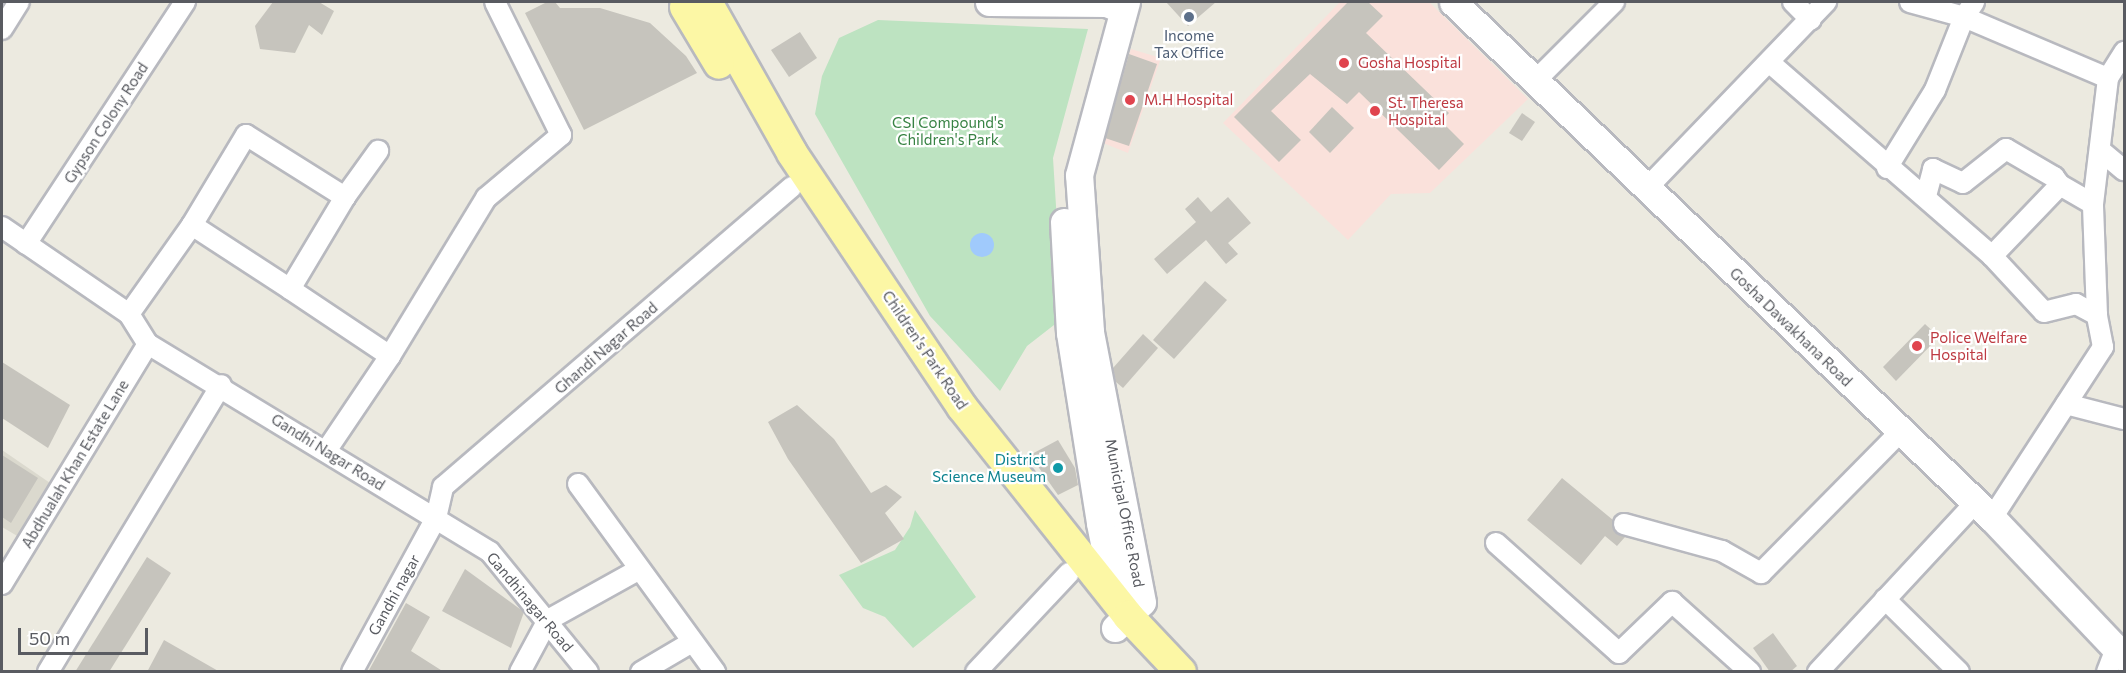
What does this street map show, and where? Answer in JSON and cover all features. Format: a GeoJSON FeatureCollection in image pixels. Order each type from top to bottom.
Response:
{"type":"FeatureCollection","features":[{"type":"Feature","properties":{"kind":"main road","name":"Children's Park Road"},"geometry":{"type":"LineString","coordinates":[[693,3],[792,187],[947,421],[1069,573],[1181,672]]}},
{"type":"Feature","properties":{"kind":"main road","name":"Children's Park Road"},"geometry":{"type":"LineString","coordinates":[[693,3],[962,407],[1122,622],[1156,672]]}},
{"type":"Feature","properties":{"kind":"street"},"geometry":{"type":"LineString","coordinates":[[2,29],[19,2]]}},
{"type":"Feature","properties":{"kind":"street","name":"Gypson Colony Road"},"geometry":{"type":"LineString","coordinates":[[26,243],[185,2]]}},
{"type":"Feature","properties":{"kind":"street"},"geometry":{"type":"LineString","coordinates":[[326,451],[390,356],[486,198],[561,135],[495,2]]}},
{"type":"Feature","properties":{"kind":"street"},"geometry":{"type":"LineString","coordinates":[[989,2],[1115,4]]}},
{"type":"Feature","properties":{"kind":"street","name":"Gosha Dawakhana Road"},"geometry":{"type":"LineString","coordinates":[[1453,2],[1984,510],[2116,659]]}},
{"type":"Feature","properties":{"kind":"street"},"geometry":{"type":"LineString","coordinates":[[1536,81],[1614,2]]}},
{"type":"Feature","properties":{"kind":"street"},"geometry":{"type":"LineString","coordinates":[[1793,2],[1810,20]]}},
{"type":"Feature","properties":{"kind":"street"},"geometry":{"type":"LineString","coordinates":[[1646,189],[1826,2]]}},
{"type":"Feature","properties":{"kind":"street"},"geometry":{"type":"LineString","coordinates":[[1910,2],[1969,9],[2108,78]]}},
{"type":"Feature","properties":{"kind":"street","name":"Municipal Office Road"},"geometry":{"type":"LineString","coordinates":[[1115,4],[1062,170],[1072,344],[1100,523],[1122,622]]}},
{"type":"Feature","properties":{"kind":"street"},"geometry":{"type":"LineString","coordinates":[[1887,168],[1935,90],[1969,9]]}},
{"type":"Feature","properties":{"kind":"street"},"geometry":{"type":"LineString","coordinates":[[1826,669],[1886,599],[1984,510],[2066,404],[2103,347],[2097,315],[2093,204],[2108,78],[2124,52]]}},
{"type":"Feature","properties":{"kind":"street"},"geometry":{"type":"LineString","coordinates":[[1769,62],[1887,168],[1926,196],[1992,256],[2044,312],[2076,304],[2097,315]]}},
{"type":"Feature","properties":{"kind":"street"},"geometry":{"type":"LineString","coordinates":[[129,314],[192,225],[246,135],[345,197]]}},
{"type":"Feature","properties":{"kind":"street"},"geometry":{"type":"LineString","coordinates":[[1926,196],[1933,169],[1963,183],[2006,149],[2054,177],[2060,185],[2093,204]]}},
{"type":"Feature","properties":{"kind":"street"},"geometry":{"type":"LineString","coordinates":[[290,289],[345,197],[378,151]]}},
{"type":"Feature","properties":{"kind":"street"},"geometry":{"type":"LineString","coordinates":[[2101,151],[2124,170]]}},
{"type":"Feature","properties":{"kind":"street"},"geometry":{"type":"LineString","coordinates":[[1992,256],[2060,185]]}},
{"type":"Feature","properties":{"kind":"street","name":"Ghandi Nagar Road"},"geometry":{"type":"LineString","coordinates":[[436,518],[443,487],[792,187]]}},
{"type":"Feature","properties":{"kind":"street"},"geometry":{"type":"LineString","coordinates":[[192,225],[390,356]]}},
{"type":"Feature","properties":{"kind":"street"},"geometry":{"type":"LineString","coordinates":[[2,227],[129,314],[148,345]]}},
{"type":"Feature","properties":{"kind":"street","name":"Gandhi Nagar Road"},"geometry":{"type":"LineString","coordinates":[[148,345],[221,386],[436,518]]}},
{"type":"Feature","properties":{"kind":"street","name":"Abdhualah Khan Estate Lane"},"geometry":{"type":"LineString","coordinates":[[2,584],[148,345]]}},
{"type":"Feature","properties":{"kind":"street"},"geometry":{"type":"LineString","coordinates":[[48,672],[221,386]]}},
{"type":"Feature","properties":{"kind":"street"},"geometry":{"type":"LineString","coordinates":[[2066,404],[2124,419]]}},
{"type":"Feature","properties":{"kind":"street"},"geometry":{"type":"LineString","coordinates":[[1624,524],[1722,550],[1761,573],[1901,431]]}},
{"type":"Feature","properties":{"kind":"street"},"geometry":{"type":"LineString","coordinates":[[578,484],[638,570],[715,672]]}},
{"type":"Feature","properties":{"kind":"street","name":"Gandhinagar Road"},"geometry":{"type":"LineString","coordinates":[[436,518],[490,552],[548,620],[588,672]]}},
{"type":"Feature","properties":{"kind":"street","name":"Gandhi nagar"},"geometry":{"type":"LineString","coordinates":[[352,672],[436,518]]}},
{"type":"Feature","properties":{"kind":"street"},"geometry":{"type":"LineString","coordinates":[[1496,543],[1619,653],[1672,602],[1750,672]]}},
{"type":"Feature","properties":{"kind":"street"},"geometry":{"type":"LineString","coordinates":[[520,672],[548,620],[638,570]]}},
{"type":"Feature","properties":{"kind":"street"},"geometry":{"type":"LineString","coordinates":[[976,672],[1069,573]]}},
{"type":"Feature","properties":{"kind":"street"},"geometry":{"type":"LineString","coordinates":[[1886,599],[1959,672]]}},
{"type":"Feature","properties":{"kind":"street"},"geometry":{"type":"LineString","coordinates":[[641,672],[692,642]]}},
{"type":"Feature","properties":{"kind":"shaded area","name":"St. Theresa Hospital"},"geometry":{"type":"Polygon","coordinates":[[[1340,2],[1429,2],[1528,99],[1430,193],[1391,194],[1348,240],[1223,123],[1340,2]]]}},
{"type":"Feature","properties":{"kind":"shaded area","name":"M.H Hospital"},"geometry":{"type":"Polygon","coordinates":[[[1131,49],[1161,58],[1128,153],[1098,141],[1131,49]]]}},
{"type":"Feature","properties":{"kind":"shaded area"},"geometry":{"type":"Polygon","coordinates":[[[2,450],[53,485],[19,537],[2,527],[2,450]]]}},
{"type":"Feature","properties":{"kind":"green space","name":"CSI Compound's Children's Park"},"geometry":{"type":"Polygon","coordinates":[[[878,20],[1088,29],[1053,158],[1063,318],[1027,346],[1000,391],[930,316],[815,114],[822,76],[839,38],[878,20]]]}},
{"type":"Feature","properties":{"kind":"green space"},"geometry":{"type":"Polygon","coordinates":[[[915,510],[976,597],[913,648],[885,617],[863,608],[839,575],[895,550],[910,527],[915,510]]]}},
{"type":"Feature","properties":{"kind":"water"},"geometry":{"type":"Polygon","coordinates":[[[982,233],[991,236],[994,245],[991,254],[982,257],[973,254],[970,245],[973,236],[982,233]]]}},
{"type":"Feature","properties":{"kind":"building"},"geometry":{"type":"Polygon","coordinates":[[[273,2],[319,2],[334,11],[322,35],[309,25],[295,53],[260,49],[255,26],[273,2]]]}},
{"type":"Feature","properties":{"kind":"building"},"geometry":{"type":"Polygon","coordinates":[[[547,2],[555,2],[560,8],[600,8],[650,23],[686,56],[697,73],[584,130],[525,13],[547,2]]]}},
{"type":"Feature","properties":{"kind":"building","name":"Income Tax Office"},"geometry":{"type":"Polygon","coordinates":[[[1166,2],[1216,2],[1188,26],[1166,2]]]}},
{"type":"Feature","properties":{"kind":"building"},"geometry":{"type":"Polygon","coordinates":[[[1348,2],[1368,2],[1383,16],[1366,33],[1449,113],[1441,121],[1464,144],[1439,170],[1359,92],[1347,104],[1310,74],[1271,111],[1301,140],[1279,162],[1234,117],[1348,2]]]}},
{"type":"Feature","properties":{"kind":"building"},"geometry":{"type":"Polygon","coordinates":[[[800,32],[817,58],[789,77],[771,50],[800,32]]]}},
{"type":"Feature","properties":{"kind":"building","name":"M.H Hospital"},"geometry":{"type":"Polygon","coordinates":[[[1129,54],[1157,64],[1129,146],[1105,138],[1129,54]]]}},
{"type":"Feature","properties":{"kind":"building"},"geometry":{"type":"Polygon","coordinates":[[[1332,107],[1354,128],[1330,153],[1309,132],[1332,107]]]}},
{"type":"Feature","properties":{"kind":"building"},"geometry":{"type":"Polygon","coordinates":[[[1522,113],[1535,122],[1522,141],[1509,133],[1522,113]]]}},
{"type":"Feature","properties":{"kind":"building"},"geometry":{"type":"Polygon","coordinates":[[[1198,197],[1211,212],[1228,197],[1251,223],[1228,243],[1238,254],[1226,264],[1206,240],[1167,274],[1154,259],[1196,222],[1185,209],[1198,197]]]}},
{"type":"Feature","properties":{"kind":"building"},"geometry":{"type":"Polygon","coordinates":[[[1205,281],[1227,300],[1174,359],[1153,340],[1205,281]]]}},
{"type":"Feature","properties":{"kind":"building"},"geometry":{"type":"Polygon","coordinates":[[[1925,324],[1939,337],[1896,381],[1883,367],[1925,324]]]}},
{"type":"Feature","properties":{"kind":"building"},"geometry":{"type":"Polygon","coordinates":[[[1143,334],[1158,348],[1123,388],[1116,382],[1113,368],[1143,334]]]}},
{"type":"Feature","properties":{"kind":"building"},"geometry":{"type":"Polygon","coordinates":[[[2,362],[70,405],[48,448],[2,418],[2,362]]]}},
{"type":"Feature","properties":{"kind":"building"},"geometry":{"type":"Polygon","coordinates":[[[797,405],[834,439],[871,493],[886,485],[902,497],[885,513],[904,539],[861,563],[788,459],[768,422],[797,405]]]}},
{"type":"Feature","properties":{"kind":"building","name":"District Science Museum"},"geometry":{"type":"Polygon","coordinates":[[[1058,440],[1075,468],[1078,485],[1058,495],[1030,455],[1058,440]]]}},
{"type":"Feature","properties":{"kind":"building"},"geometry":{"type":"Polygon","coordinates":[[[2,455],[38,478],[11,523],[2,517],[2,455]]]}},
{"type":"Feature","properties":{"kind":"building"},"geometry":{"type":"Polygon","coordinates":[[[1562,478],[1613,520],[1615,532],[1625,537],[1617,546],[1605,536],[1581,565],[1527,520],[1562,478]]]}},
{"type":"Feature","properties":{"kind":"building"},"geometry":{"type":"Polygon","coordinates":[[[147,557],[171,573],[109,672],[75,672],[147,557]]]}},
{"type":"Feature","properties":{"kind":"building"},"geometry":{"type":"Polygon","coordinates":[[[465,569],[524,612],[511,648],[442,611],[465,569]]]}},
{"type":"Feature","properties":{"kind":"building"},"geometry":{"type":"Polygon","coordinates":[[[406,603],[430,617],[411,651],[444,672],[368,672],[406,603]]]}},
{"type":"Feature","properties":{"kind":"building"},"geometry":{"type":"Polygon","coordinates":[[[1773,633],[1797,666],[1790,672],[1770,672],[1753,648],[1773,633]]]}},
{"type":"Feature","properties":{"kind":"building"},"geometry":{"type":"Polygon","coordinates":[[[164,640],[220,672],[147,672],[164,640]]]}},
{"type":"Feature","properties":{"kind":"place","name":"Income Tax Office"},"geometry":{"type":"Point","coordinates":[1189,17]}},
{"type":"Feature","properties":{"kind":"place","name":"Gosha Hospital"},"geometry":{"type":"Point","coordinates":[1344,63]}},
{"type":"Feature","properties":{"kind":"place","name":"M.H Hospital"},"geometry":{"type":"Point","coordinates":[1130,100]}},
{"type":"Feature","properties":{"kind":"place","name":"St. Theresa Hospital"},"geometry":{"type":"Point","coordinates":[1375,111]}},
{"type":"Feature","properties":{"kind":"place","name":"Police Welfare Hospital"},"geometry":{"type":"Point","coordinates":[1917,346]}},
{"type":"Feature","properties":{"kind":"place","name":"District Science Museum"},"geometry":{"type":"Point","coordinates":[1058,468]}}]}
